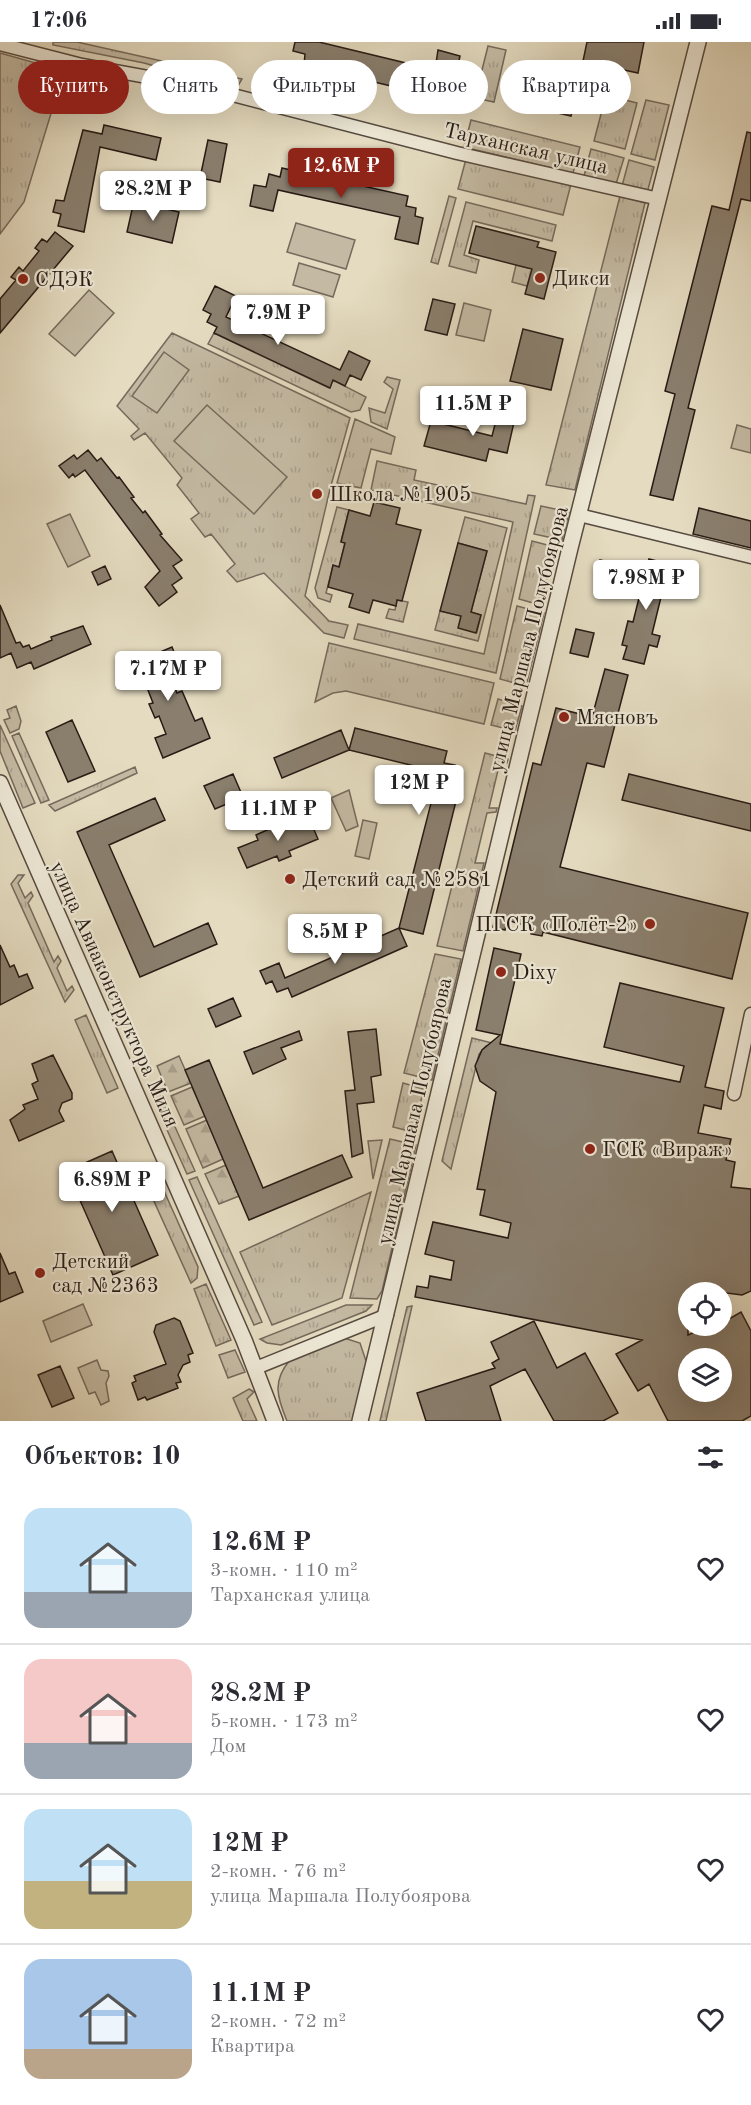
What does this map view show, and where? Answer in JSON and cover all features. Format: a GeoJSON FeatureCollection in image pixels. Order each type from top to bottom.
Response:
{"type":"FeatureCollection","features":[{"type":"Feature","properties":{"kind":"street","name":"улица Маршала Полубоярова"},"geometry":{"type":"LineString","coordinates":[[360,1421],[579,515],[698,42]]}},
{"type":"Feature","properties":{"kind":"street","name":"Тарханская улица"},"geometry":{"type":"LineString","coordinates":[[0,44],[82,65],[202,87],[457,153],[658,199]]}},
{"type":"Feature","properties":{"kind":"street"},"geometry":{"type":"LineString","coordinates":[[579,515],[751,557]]}},
{"type":"Feature","properties":{"kind":"street","name":"улица Авиаконструктора Миля"},"geometry":{"type":"LineString","coordinates":[[0,783],[256,1368],[275,1421]]}},
{"type":"Feature","properties":{"kind":"street"},"geometry":{"type":"LineString","coordinates":[[734,1094],[751,1014]]}},
{"type":"Feature","properties":{"kind":"street"},"geometry":{"type":"LineString","coordinates":[[256,1368],[387,1316]]}},
{"type":"Feature","properties":{"kind":"green space"},"geometry":{"type":"Polygon","coordinates":[[[53,42],[77,42],[157,60],[141,60],[141,62],[53,45],[53,42]]]}},
{"type":"Feature","properties":{"kind":"green space"},"geometry":{"type":"Polygon","coordinates":[[[488,46],[506,50],[504,60],[500,60],[500,76],[494,102],[488,101],[488,60],[484,60],[488,46]]]}},
{"type":"Feature","properties":{"kind":"green space"},"geometry":{"type":"Polygon","coordinates":[[[0,53],[25,60],[18,60],[18,114],[51,114],[24,202],[0,234],[0,53]]]}},
{"type":"Feature","properties":{"kind":"green space"},"geometry":{"type":"Polygon","coordinates":[[[646,100],[669,105],[655,160],[631,154],[646,100]]]}},
{"type":"Feature","properties":{"kind":"green space"},"geometry":{"type":"Polygon","coordinates":[[[631,101],[637,103],[625,149],[594,141],[601,114],[631,114],[631,101]]]}},
{"type":"Feature","properties":{"kind":"green space"},"geometry":{"type":"Polygon","coordinates":[[[471,120],[580,147],[573,173],[464,147],[471,120]]]}},
{"type":"Feature","properties":{"kind":"green space"},"geometry":{"type":"Polygon","coordinates":[[[591,149],[624,158],[616,184],[584,176],[591,149]]]}},
{"type":"Feature","properties":{"kind":"green space"},"geometry":{"type":"Polygon","coordinates":[[[466,159],[571,184],[563,215],[458,189],[466,159]]]}},
{"type":"Feature","properties":{"kind":"green space"},"geometry":{"type":"Polygon","coordinates":[[[629,160],[654,167],[647,193],[622,186],[629,160]]]}},
{"type":"Feature","properties":{"kind":"green space"},"geometry":{"type":"Polygon","coordinates":[[[449,196],[456,198],[438,264],[431,262],[449,196]]]}},
{"type":"Feature","properties":{"kind":"green space"},"geometry":{"type":"Polygon","coordinates":[[[620,196],[645,203],[575,490],[546,485],[620,196]]]}},
{"type":"Feature","properties":{"kind":"green space"},"geometry":{"type":"Polygon","coordinates":[[[466,202],[556,225],[552,241],[473,221],[464,255],[479,260],[476,273],[449,266],[466,202]]]}},
{"type":"Feature","properties":{"kind":"green space"},"geometry":{"type":"Polygon","coordinates":[[[296,223],[355,240],[346,269],[287,252],[296,223]]]}},
{"type":"Feature","properties":{"kind":"green space"},"geometry":{"type":"Polygon","coordinates":[[[299,263],[340,275],[333,297],[293,285],[299,263]]]}},
{"type":"Feature","properties":{"kind":"green space"},"geometry":{"type":"Polygon","coordinates":[[[516,265],[532,269],[527,286],[512,282],[516,265]]]}},
{"type":"Feature","properties":{"kind":"green space"},"geometry":{"type":"Polygon","coordinates":[[[89,290],[114,313],[75,356],[49,334],[89,290]]]}},
{"type":"Feature","properties":{"kind":"green space"},"geometry":{"type":"Polygon","coordinates":[[[464,303],[491,310],[484,341],[456,335],[464,303]]]}},
{"type":"Feature","properties":{"kind":"green space"},"geometry":{"type":"Polygon","coordinates":[[[172,333],[350,418],[330,489],[305,596],[329,621],[348,625],[344,638],[324,633],[264,573],[237,582],[227,571],[235,564],[211,534],[205,537],[191,519],[199,513],[177,485],[182,478],[145,433],[134,440],[131,436],[139,429],[117,406],[172,333]]]}},
{"type":"Feature","properties":{"kind":"green space"},"geometry":{"type":"Polygon","coordinates":[[[214,333],[329,388],[333,380],[366,397],[360,410],[351,412],[208,344],[214,333]]]}},
{"type":"Feature","properties":{"kind":"green space"},"geometry":{"type":"Polygon","coordinates":[[[164,352],[189,370],[157,413],[132,396],[164,352]]]}},
{"type":"Feature","properties":{"kind":"green space"},"geometry":{"type":"Polygon","coordinates":[[[387,377],[400,380],[387,429],[371,422],[369,408],[385,413],[393,389],[384,382],[387,377]]]}},
{"type":"Feature","properties":{"kind":"green space"},"geometry":{"type":"Polygon","coordinates":[[[207,405],[287,477],[254,514],[174,441],[207,405]]]}},
{"type":"Feature","properties":{"kind":"green space"},"geometry":{"type":"Polygon","coordinates":[[[355,419],[395,437],[391,454],[371,449],[361,488],[337,483],[355,419]]]}},
{"type":"Feature","properties":{"kind":"green space"},"geometry":{"type":"Polygon","coordinates":[[[737,425],[751,429],[751,453],[731,448],[737,425]]]}},
{"type":"Feature","properties":{"kind":"green space"},"geometry":{"type":"Polygon","coordinates":[[[377,461],[416,470],[414,480],[526,504],[528,495],[535,496],[496,673],[354,639],[358,624],[484,654],[513,522],[371,490],[377,461]]]}},
{"type":"Feature","properties":{"kind":"green space"},"geometry":{"type":"Polygon","coordinates":[[[541,506],[569,512],[562,540],[534,534],[541,506]]]}},
{"type":"Feature","properties":{"kind":"green space"},"geometry":{"type":"Polygon","coordinates":[[[337,507],[349,510],[341,541],[345,543],[339,567],[333,566],[326,593],[332,595],[330,602],[318,598],[315,588],[337,507]]]}},
{"type":"Feature","properties":{"kind":"green space"},"geometry":{"type":"Polygon","coordinates":[[[70,514],[90,556],[68,567],[47,524],[70,514]]]}},
{"type":"Feature","properties":{"kind":"green space"},"geometry":{"type":"Polygon","coordinates":[[[465,517],[507,528],[478,641],[435,630],[440,611],[461,616],[477,632],[481,615],[471,612],[487,551],[458,543],[465,517]]]}},
{"type":"Feature","properties":{"kind":"green space"},"geometry":{"type":"Polygon","coordinates":[[[532,541],[555,547],[540,605],[519,599],[532,541]]]}},
{"type":"Feature","properties":{"kind":"green space"},"geometry":{"type":"Polygon","coordinates":[[[397,600],[408,602],[403,622],[386,618],[389,609],[395,610],[397,600]]]}},
{"type":"Feature","properties":{"kind":"green space"},"geometry":{"type":"Polygon","coordinates":[[[517,606],[544,613],[526,686],[500,679],[517,606]]]}},
{"type":"Feature","properties":{"kind":"green space"},"geometry":{"type":"Polygon","coordinates":[[[329,643],[494,683],[484,724],[346,691],[333,693],[315,702],[329,643]]]}},
{"type":"Feature","properties":{"kind":"green space"},"geometry":{"type":"Polygon","coordinates":[[[498,699],[522,706],[515,731],[491,725],[498,699]]]}},
{"type":"Feature","properties":{"kind":"green space"},"geometry":{"type":"Polygon","coordinates":[[[16,706],[21,721],[19,729],[10,733],[4,720],[10,718],[7,710],[16,706]]]}},
{"type":"Feature","properties":{"kind":"green space"},"geometry":{"type":"Polygon","coordinates":[[[0,725],[35,803],[23,808],[0,751],[0,725]]]}},
{"type":"Feature","properties":{"kind":"green space"},"geometry":{"type":"Polygon","coordinates":[[[19,733],[49,800],[41,803],[12,736],[19,733]]]}},
{"type":"Feature","properties":{"kind":"green space"},"geometry":{"type":"Polygon","coordinates":[[[485,753],[508,759],[507,763],[499,766],[489,808],[497,808],[496,812],[487,813],[475,863],[484,863],[463,951],[437,946],[485,753]]]}},
{"type":"Feature","properties":{"kind":"green space"},"geometry":{"type":"Polygon","coordinates":[[[135,767],[137,773],[55,811],[49,805],[135,767]]]}},
{"type":"Feature","properties":{"kind":"green space"},"geometry":{"type":"Polygon","coordinates":[[[349,790],[358,826],[346,831],[331,798],[349,790]]]}},
{"type":"Feature","properties":{"kind":"green space"},"geometry":{"type":"Polygon","coordinates":[[[363,820],[377,823],[369,859],[355,856],[363,820]]]}},
{"type":"Feature","properties":{"kind":"green space"},"geometry":{"type":"Polygon","coordinates":[[[18,875],[24,875],[18,883],[25,898],[31,892],[33,896],[28,903],[54,962],[58,956],[61,961],[57,968],[67,991],[72,986],[74,990],[65,1002],[11,884],[18,875]]]}},
{"type":"Feature","properties":{"kind":"green space"},"geometry":{"type":"Polygon","coordinates":[[[435,954],[461,959],[432,1080],[404,1073],[435,954]]]}},
{"type":"Feature","properties":{"kind":"green space"},"geometry":{"type":"Polygon","coordinates":[[[86,1015],[118,1088],[107,1093],[75,1020],[86,1015]]]}},
{"type":"Feature","properties":{"kind":"green space"},"geometry":{"type":"Polygon","coordinates":[[[472,1038],[500,1045],[486,1046],[479,1054],[451,1169],[442,1161],[472,1038]]]}},
{"type":"Feature","properties":{"kind":"green space"},"geometry":{"type":"Polygon","coordinates":[[[179,1056],[191,1083],[168,1092],[157,1066],[179,1056]]]}},
{"type":"Feature","properties":{"kind":"green space"},"geometry":{"type":"Polygon","coordinates":[[[403,1083],[424,1089],[413,1132],[393,1127],[403,1083]]]}},
{"type":"Feature","properties":{"kind":"green space"},"geometry":{"type":"Polygon","coordinates":[[[157,1087],[195,1171],[187,1174],[149,1090],[157,1087]]]}},
{"type":"Feature","properties":{"kind":"green space"},"geometry":{"type":"Polygon","coordinates":[[[192,1087],[205,1116],[184,1125],[171,1096],[192,1087]]]}},
{"type":"Feature","properties":{"kind":"green space"},"geometry":{"type":"Polygon","coordinates":[[[207,1120],[223,1159],[203,1168],[186,1129],[207,1120]]]}},
{"type":"Feature","properties":{"kind":"green space"},"geometry":{"type":"Polygon","coordinates":[[[390,1139],[416,1145],[382,1291],[377,1299],[350,1298],[390,1139]]]}},
{"type":"Feature","properties":{"kind":"green space"},"geometry":{"type":"Polygon","coordinates":[[[382,1140],[373,1179],[368,1141],[382,1140]]]}},
{"type":"Feature","properties":{"kind":"green space"},"geometry":{"type":"Polygon","coordinates":[[[226,1165],[239,1196],[219,1204],[205,1174],[226,1165]]]}},
{"type":"Feature","properties":{"kind":"green space"},"geometry":{"type":"Polygon","coordinates":[[[197,1177],[262,1322],[254,1325],[189,1180],[197,1177]]]}},
{"type":"Feature","properties":{"kind":"green space"},"geometry":{"type":"Polygon","coordinates":[[[160,1182],[198,1267],[197,1278],[191,1283],[148,1188],[160,1182]]]}},
{"type":"Feature","properties":{"kind":"green space"},"geometry":{"type":"Polygon","coordinates":[[[371,1192],[342,1298],[272,1325],[240,1252],[371,1192]]]}},
{"type":"Feature","properties":{"kind":"green space"},"geometry":{"type":"Polygon","coordinates":[[[206,1284],[231,1340],[216,1346],[194,1289],[206,1284]]]}},
{"type":"Feature","properties":{"kind":"green space"},"geometry":{"type":"Polygon","coordinates":[[[83,1304],[92,1325],[51,1342],[43,1321],[83,1304]]]}},
{"type":"Feature","properties":{"kind":"green space"},"geometry":{"type":"Polygon","coordinates":[[[346,1305],[372,1305],[366,1311],[281,1345],[267,1343],[260,1339],[346,1305]]]}},
{"type":"Feature","properties":{"kind":"green space"},"geometry":{"type":"Polygon","coordinates":[[[412,1306],[386,1421],[380,1421],[407,1307],[412,1306]]]}},
{"type":"Feature","properties":{"kind":"green space"},"geometry":{"type":"Polygon","coordinates":[[[344,1338],[360,1343],[367,1364],[354,1421],[287,1421],[278,1389],[284,1368],[290,1360],[344,1338]]]}},
{"type":"Feature","properties":{"kind":"green space"},"geometry":{"type":"Polygon","coordinates":[[[235,1350],[245,1372],[228,1378],[219,1355],[235,1350]]]}},
{"type":"Feature","properties":{"kind":"green space"},"geometry":{"type":"Polygon","coordinates":[[[97,1360],[101,1370],[108,1371],[109,1376],[106,1383],[109,1401],[101,1405],[95,1392],[89,1394],[78,1368],[97,1360]]]}},
{"type":"Feature","properties":{"kind":"green space"},"geometry":{"type":"Polygon","coordinates":[[[249,1389],[254,1392],[247,1399],[257,1421],[243,1421],[233,1398],[249,1389]]]}},
{"type":"Feature","properties":{"kind":"building"},"geometry":{"type":"Polygon","coordinates":[[[295,42],[319,42],[394,60],[389,60],[389,86],[377,83],[377,60],[304,60],[305,54],[293,51],[295,42]]]}},
{"type":"Feature","properties":{"kind":"building"},"geometry":{"type":"Polygon","coordinates":[[[587,42],[644,42],[638,73],[631,71],[631,60],[583,60],[587,42]]]}},
{"type":"Feature","properties":{"kind":"building"},"geometry":{"type":"Polygon","coordinates":[[[438,50],[460,56],[459,60],[436,60],[438,50]]]}},
{"type":"Feature","properties":{"kind":"building"},"geometry":{"type":"Polygon","coordinates":[[[104,125],[161,138],[156,160],[100,147],[84,232],[58,226],[61,214],[53,212],[56,200],[64,201],[83,130],[102,134],[104,125]]]}},
{"type":"Feature","properties":{"kind":"building"},"geometry":{"type":"Polygon","coordinates":[[[747,132],[751,133],[751,201],[741,199],[688,408],[695,410],[673,500],[650,495],[675,394],[665,391],[712,206],[729,210],[747,132]]]}},
{"type":"Feature","properties":{"kind":"building"},"geometry":{"type":"Polygon","coordinates":[[[208,140],[227,144],[220,182],[200,178],[208,140]]]}},
{"type":"Feature","properties":{"kind":"building"},"geometry":{"type":"Polygon","coordinates":[[[282,168],[408,196],[406,206],[416,208],[415,216],[423,218],[418,244],[395,239],[400,217],[278,190],[273,211],[250,206],[254,185],[266,187],[269,174],[280,177],[282,168]]]}},
{"type":"Feature","properties":{"kind":"building"},"geometry":{"type":"Polygon","coordinates":[[[134,201],[179,212],[172,243],[127,232],[134,201]]]}},
{"type":"Feature","properties":{"kind":"building"},"geometry":{"type":"Polygon","coordinates":[[[476,226],[539,242],[537,247],[556,252],[544,299],[525,294],[532,269],[469,253],[476,226]]]}},
{"type":"Feature","properties":{"kind":"building"},"geometry":{"type":"Polygon","coordinates":[[[55,232],[73,246],[0,333],[0,299],[16,280],[11,277],[19,267],[23,271],[39,251],[35,248],[42,239],[47,242],[55,232]]]}},
{"type":"Feature","properties":{"kind":"building"},"geometry":{"type":"Polygon","coordinates":[[[215,286],[236,296],[226,317],[340,370],[349,351],[370,361],[361,380],[350,375],[345,386],[333,380],[330,388],[214,333],[217,327],[207,322],[211,314],[203,310],[215,286]]]}},
{"type":"Feature","properties":{"kind":"building"},"geometry":{"type":"Polygon","coordinates":[[[433,299],[455,304],[447,335],[425,330],[433,299]]]}},
{"type":"Feature","properties":{"kind":"building"},"geometry":{"type":"Polygon","coordinates":[[[523,329],[563,339],[551,390],[510,381],[523,329]]]}},
{"type":"Feature","properties":{"kind":"building"},"geometry":{"type":"Polygon","coordinates":[[[500,405],[517,409],[507,453],[489,449],[486,461],[424,446],[431,421],[492,436],[500,405]]]}},
{"type":"Feature","properties":{"kind":"building"},"geometry":{"type":"Polygon","coordinates":[[[88,450],[97,461],[101,458],[117,478],[119,477],[134,497],[131,498],[143,513],[145,511],[162,534],[160,535],[182,560],[173,566],[182,578],[172,585],[177,592],[159,606],[145,587],[160,571],[85,470],[69,478],[59,466],[74,455],[77,459],[88,450]]]}},
{"type":"Feature","properties":{"kind":"building"},"geometry":{"type":"Polygon","coordinates":[[[374,502],[400,508],[396,524],[421,530],[402,601],[397,600],[396,606],[373,600],[369,613],[349,607],[353,594],[328,587],[333,565],[339,567],[345,543],[341,542],[349,510],[370,516],[374,502]]]}},
{"type":"Feature","properties":{"kind":"building"},"geometry":{"type":"Polygon","coordinates":[[[699,508],[751,521],[751,548],[693,534],[699,508]]]}},
{"type":"Feature","properties":{"kind":"building"},"geometry":{"type":"Polygon","coordinates":[[[458,543],[487,551],[471,612],[481,615],[476,633],[458,628],[461,616],[440,611],[458,543]]]}},
{"type":"Feature","properties":{"kind":"building"},"geometry":{"type":"Polygon","coordinates":[[[649,559],[669,564],[665,582],[673,584],[670,595],[662,593],[652,634],[660,636],[657,647],[649,645],[644,664],[623,659],[627,646],[622,645],[628,621],[633,622],[640,594],[635,593],[641,569],[646,570],[649,559]]]}},
{"type":"Feature","properties":{"kind":"building"},"geometry":{"type":"Polygon","coordinates":[[[600,560],[614,563],[610,579],[596,575],[600,560]]]}},
{"type":"Feature","properties":{"kind":"building"},"geometry":{"type":"Polygon","coordinates":[[[105,566],[111,579],[98,585],[92,572],[105,566]]]}},
{"type":"Feature","properties":{"kind":"building"},"geometry":{"type":"Polygon","coordinates":[[[0,605],[16,643],[20,642],[23,647],[29,645],[31,649],[52,640],[51,637],[83,626],[91,644],[34,669],[31,662],[17,668],[11,653],[0,658],[0,605]]]}},
{"type":"Feature","properties":{"kind":"building"},"geometry":{"type":"Polygon","coordinates":[[[576,629],[594,633],[588,657],[570,653],[576,629]]]}},
{"type":"Feature","properties":{"kind":"building"},"geometry":{"type":"Polygon","coordinates":[[[172,647],[181,669],[169,674],[177,693],[182,691],[195,721],[202,718],[210,738],[163,758],[155,738],[166,734],[159,716],[155,718],[149,704],[153,703],[146,685],[134,689],[125,667],[172,647]]]}},
{"type":"Feature","properties":{"kind":"building"},"geometry":{"type":"Polygon","coordinates":[[[605,669],[628,675],[604,767],[587,763],[560,867],[748,913],[732,979],[543,932],[542,936],[531,934],[532,928],[507,920],[505,930],[493,927],[533,763],[541,765],[556,708],[592,717],[605,669]]]}},
{"type":"Feature","properties":{"kind":"building"},"geometry":{"type":"Polygon","coordinates":[[[72,720],[95,771],[68,782],[46,732],[72,720]]]}},
{"type":"Feature","properties":{"kind":"building"},"geometry":{"type":"Polygon","coordinates":[[[355,728],[447,751],[444,763],[455,765],[451,779],[461,781],[423,934],[399,928],[439,772],[349,750],[355,728]]]}},
{"type":"Feature","properties":{"kind":"building"},"geometry":{"type":"Polygon","coordinates":[[[341,730],[349,750],[282,778],[274,758],[341,730]]]}},
{"type":"Feature","properties":{"kind":"building"},"geometry":{"type":"Polygon","coordinates":[[[233,774],[243,797],[215,809],[204,786],[233,774]]]}},
{"type":"Feature","properties":{"kind":"building"},"geometry":{"type":"Polygon","coordinates":[[[629,774],[751,804],[751,831],[622,800],[629,774]]]}},
{"type":"Feature","properties":{"kind":"building"},"geometry":{"type":"Polygon","coordinates":[[[155,798],[165,820],[109,845],[154,947],[208,923],[217,944],[140,977],[77,832],[155,798]]]}},
{"type":"Feature","properties":{"kind":"building"},"geometry":{"type":"Polygon","coordinates":[[[309,818],[318,839],[289,851],[291,856],[279,861],[277,856],[247,868],[238,848],[258,840],[256,835],[287,821],[289,826],[309,818]]]}},
{"type":"Feature","properties":{"kind":"building"},"geometry":{"type":"Polygon","coordinates":[[[399,928],[407,946],[292,997],[288,988],[277,992],[272,981],[266,984],[260,971],[279,963],[285,978],[399,928]]]}},
{"type":"Feature","properties":{"kind":"building"},"geometry":{"type":"Polygon","coordinates":[[[0,945],[10,967],[14,965],[19,977],[27,974],[33,988],[0,1005],[0,945]]]}},
{"type":"Feature","properties":{"kind":"building"},"geometry":{"type":"Polygon","coordinates":[[[494,948],[521,954],[500,1044],[680,1082],[684,1066],[604,1047],[620,983],[724,1008],[705,1087],[724,1091],[721,1109],[704,1105],[698,1133],[731,1139],[726,1160],[735,1162],[731,1187],[751,1189],[751,1291],[742,1295],[732,1294],[732,1282],[678,1282],[678,1336],[732,1336],[732,1317],[741,1312],[751,1331],[751,1416],[742,1421],[668,1421],[649,1384],[638,1391],[616,1354],[642,1340],[415,1297],[417,1286],[428,1288],[430,1276],[451,1280],[454,1261],[425,1254],[433,1222],[508,1238],[511,1223],[480,1215],[485,1190],[477,1189],[496,1092],[480,1081],[475,1066],[482,1050],[500,1035],[476,1030],[494,948]]]}},
{"type":"Feature","properties":{"kind":"building"},"geometry":{"type":"Polygon","coordinates":[[[233,998],[241,1016],[216,1027],[208,1009],[233,998]]]}},
{"type":"Feature","properties":{"kind":"building"},"geometry":{"type":"Polygon","coordinates":[[[376,1029],[381,1075],[371,1077],[374,1102],[357,1104],[363,1153],[352,1157],[345,1091],[355,1090],[348,1032],[376,1029]]]}},
{"type":"Feature","properties":{"kind":"building"},"geometry":{"type":"Polygon","coordinates":[[[299,1031],[302,1040],[281,1048],[286,1059],[253,1074],[244,1052],[299,1031]]]}},
{"type":"Feature","properties":{"kind":"building"},"geometry":{"type":"Polygon","coordinates":[[[53,1055],[72,1093],[72,1099],[62,1103],[59,1111],[64,1121],[19,1141],[10,1120],[25,1109],[23,1105],[38,1099],[32,1084],[38,1081],[32,1064],[53,1055]]]}},
{"type":"Feature","properties":{"kind":"building"},"geometry":{"type":"Polygon","coordinates":[[[209,1060],[263,1188],[342,1155],[352,1177],[249,1220],[185,1070],[209,1060]]]}},
{"type":"Feature","properties":{"kind":"building"},"geometry":{"type":"Polygon","coordinates":[[[112,1151],[158,1255],[113,1275],[67,1171],[112,1151]]]}},
{"type":"Feature","properties":{"kind":"building"},"geometry":{"type":"Polygon","coordinates":[[[0,1253],[9,1274],[15,1272],[23,1292],[0,1302],[0,1253]]]}},
{"type":"Feature","properties":{"kind":"building"},"geometry":{"type":"Polygon","coordinates":[[[174,1318],[180,1321],[193,1353],[188,1355],[190,1362],[183,1365],[178,1375],[181,1382],[176,1383],[178,1388],[147,1400],[145,1397],[138,1400],[132,1383],[136,1381],[134,1376],[166,1364],[154,1332],[156,1325],[174,1318]]]}},
{"type":"Feature","properties":{"kind":"building"},"geometry":{"type":"Polygon","coordinates":[[[534,1321],[557,1368],[585,1353],[618,1413],[603,1421],[554,1421],[525,1369],[490,1386],[501,1421],[426,1421],[417,1393],[495,1368],[492,1363],[499,1359],[491,1342],[534,1321]]]}},
{"type":"Feature","properties":{"kind":"building"},"geometry":{"type":"Polygon","coordinates":[[[60,1366],[74,1398],[52,1407],[38,1375],[60,1366]]]}},
{"type":"Feature","properties":{"kind":"place","name":"Дикси"},"geometry":{"type":"Point","coordinates":[540,278]}},
{"type":"Feature","properties":{"kind":"place","name":"СДЭК"},"geometry":{"type":"Point","coordinates":[23,279]}},
{"type":"Feature","properties":{"kind":"place","name":"Школа №1905"},"geometry":{"type":"Point","coordinates":[317,494]}},
{"type":"Feature","properties":{"kind":"place","name":"Мясновъ"},"geometry":{"type":"Point","coordinates":[564,717]}},
{"type":"Feature","properties":{"kind":"place","name":"Детский сад №2581"},"geometry":{"type":"Point","coordinates":[290,879]}},
{"type":"Feature","properties":{"kind":"place","name":"ПГСК «Полёт-2»"},"geometry":{"type":"Point","coordinates":[650,924]}},
{"type":"Feature","properties":{"kind":"place","name":"Dixy"},"geometry":{"type":"Point","coordinates":[501,972]}},
{"type":"Feature","properties":{"kind":"place","name":"ГСК «Вираж»"},"geometry":{"type":"Point","coordinates":[590,1149]}},
{"type":"Feature","properties":{"kind":"place","name":"Детский сад №2363"},"geometry":{"type":"Point","coordinates":[40,1273]}}]}
